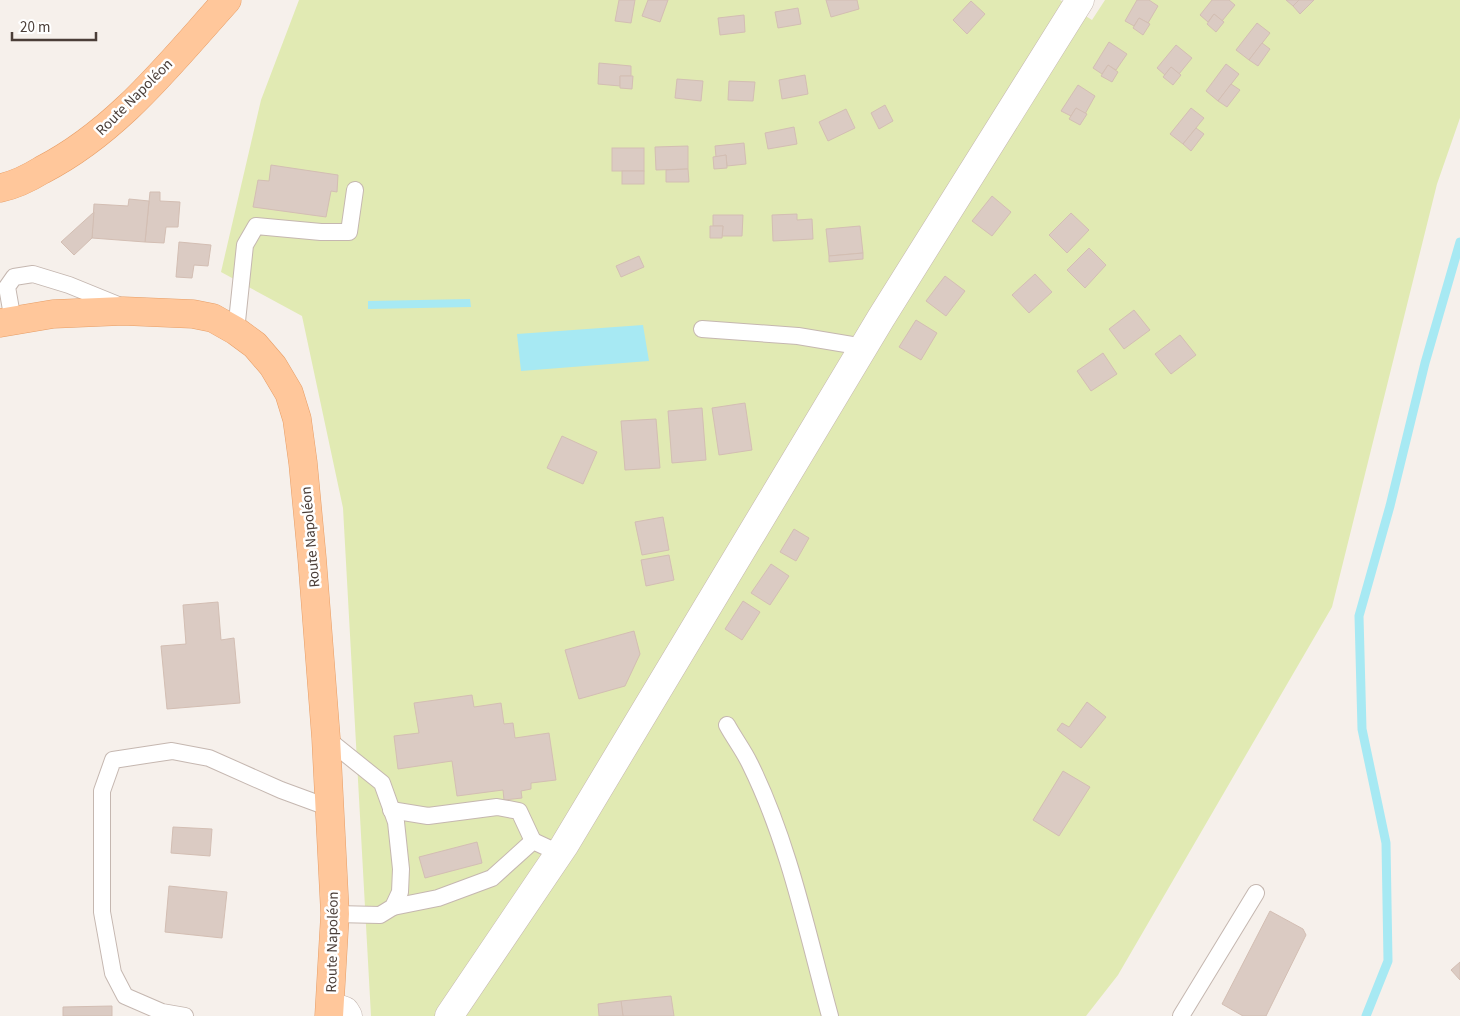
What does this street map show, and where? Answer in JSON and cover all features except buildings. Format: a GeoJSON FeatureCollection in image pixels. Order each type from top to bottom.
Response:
{"type":"FeatureCollection","features":[{"type":"Feature","properties":{"kind":"main road","name":"Route Napoléon"},"geometry":{"type":"LineString","coordinates":[[0,188],[16,183],[56,163],[84,145],[114,121],[227,0]]}},
{"type":"Feature","properties":{"kind":"main road","name":"Route Napoléon"},"geometry":{"type":"LineString","coordinates":[[6,322],[54,314],[134,311],[193,314],[213,318],[236,331],[255,345],[273,366],[289,393],[297,419],[303,463],[326,738],[335,914],[336,1013]]}},
{"type":"Feature","properties":{"kind":"street"},"geometry":{"type":"LineString","coordinates":[[449,1016],[559,854],[864,347],[1080,0]]}},
{"type":"Feature","properties":{"kind":"lane"},"geometry":{"type":"LineString","coordinates":[[236,331],[245,245],[256,226],[321,232],[349,232],[355,190]]}},
{"type":"Feature","properties":{"kind":"lane"},"geometry":{"type":"LineString","coordinates":[[6,322],[7,287],[14,277],[33,274],[69,285],[134,311]]}},
{"type":"Feature","properties":{"kind":"lane"},"geometry":{"type":"LineString","coordinates":[[702,329],[798,336],[864,347]]}},
{"type":"Feature","properties":{"kind":"lane"},"geometry":{"type":"LineString","coordinates":[[726,725],[750,763],[775,821],[800,903],[830,1016]]}},
{"type":"Feature","properties":{"kind":"lane"},"geometry":{"type":"LineString","coordinates":[[326,738],[382,783],[396,822],[402,869],[400,892],[393,907]]}},
{"type":"Feature","properties":{"kind":"lane"},"geometry":{"type":"LineString","coordinates":[[185,1016],[162,1012],[125,996],[113,974],[102,912],[102,791],[113,760],[172,751],[199,755],[281,790],[330,808]]}},
{"type":"Feature","properties":{"kind":"lane"},"geometry":{"type":"LineString","coordinates":[[392,810],[428,816],[497,806],[519,811],[533,841],[559,854]]}},
{"type":"Feature","properties":{"kind":"lane"},"geometry":{"type":"LineString","coordinates":[[335,914],[380,915],[393,907],[438,898],[492,878],[533,841]]}},
{"type":"Feature","properties":{"kind":"lane"},"geometry":{"type":"LineString","coordinates":[[1181,1016],[1256,892]]}},
{"type":"Feature","properties":{"kind":"green space"},"geometry":{"type":"Polygon","coordinates":[[[299,0],[1060,0],[1092,20],[1105,0],[1460,0],[1460,118],[1437,184],[1332,607],[1118,975],[1086,1016],[371,1016],[343,508],[302,316],[221,272],[261,100],[299,0]]]}},
{"type":"Feature","properties":{"kind":"water"},"geometry":{"type":"Polygon","coordinates":[[[470,299],[471,307],[368,309],[368,301],[470,299]]]}},
{"type":"Feature","properties":{"kind":"water"},"geometry":{"type":"Polygon","coordinates":[[[643,325],[649,361],[521,371],[517,334],[643,325]]]}},
{"type":"Feature","properties":{"kind":"waterway"},"geometry":{"type":"LineString","coordinates":[[1366,1016],[1388,961],[1386,843],[1362,729],[1359,616],[1390,506],[1425,363],[1460,242]]}}]}
